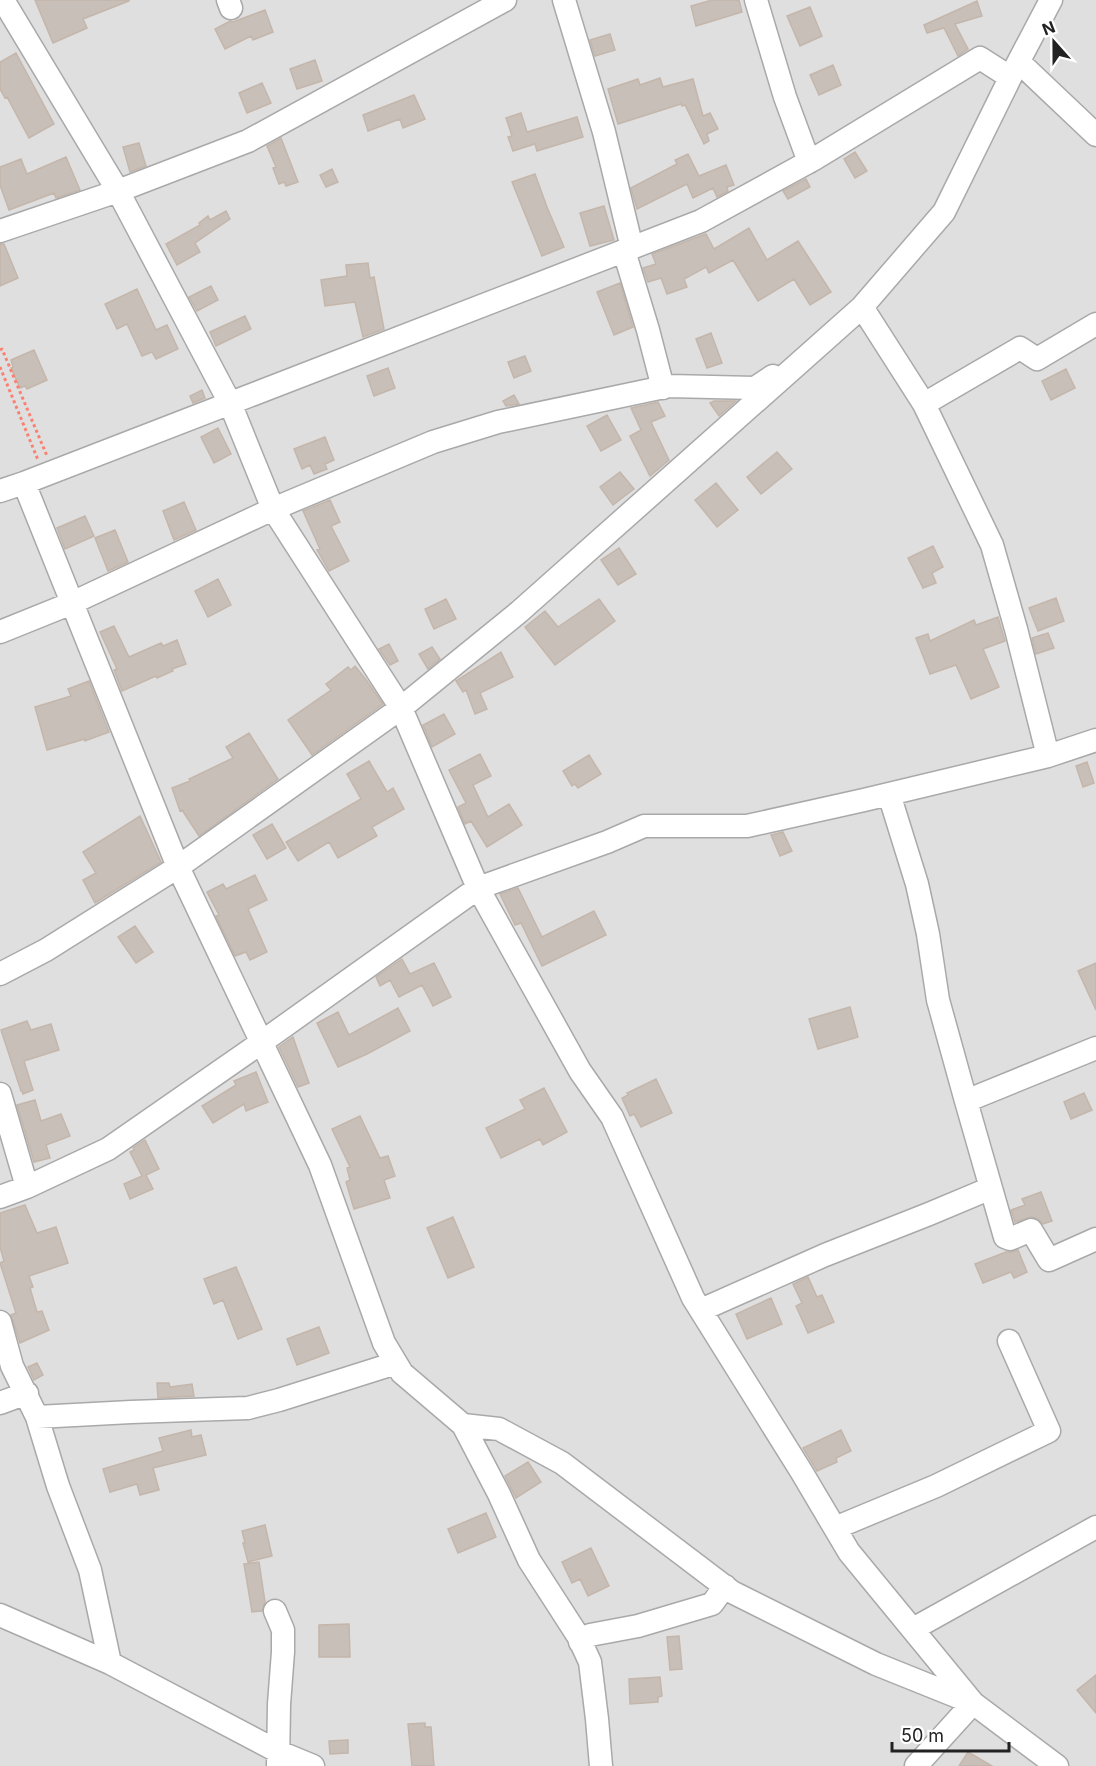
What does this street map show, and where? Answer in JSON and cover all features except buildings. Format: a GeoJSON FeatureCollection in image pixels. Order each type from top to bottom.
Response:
{"type":"FeatureCollection","features":[{"type":"Feature","properties":{"kind":"street"},"geometry":{"type":"LineString","coordinates":[[3,0],[118,191],[230,403],[273,509],[401,708],[478,888],[580,1071],[612,1117],[693,1298],[849,1552],[973,1703],[1057,1766]]}},
{"type":"Feature","properties":{"kind":"street"},"geometry":{"type":"LineString","coordinates":[[0,231],[118,191],[248,141],[504,0]]}},
{"type":"Feature","properties":{"kind":"street"},"geometry":{"type":"LineString","coordinates":[[564,0],[604,132],[628,249],[663,388]]}},
{"type":"Feature","properties":{"kind":"street"},"geometry":{"type":"LineString","coordinates":[[756,0],[785,97],[809,162]]}},
{"type":"Feature","properties":{"kind":"street"},"geometry":{"type":"LineString","coordinates":[[0,974],[46,950],[178,867],[401,708],[519,612],[817,348],[861,307],[944,212],[1051,0]]}},
{"type":"Feature","properties":{"kind":"street"},"geometry":{"type":"LineString","coordinates":[[0,491],[701,221],[809,162],[980,58],[1005,74],[1015,69]]}},
{"type":"Feature","properties":{"kind":"street"},"geometry":{"type":"LineString","coordinates":[[1015,69],[1096,135]]}},
{"type":"Feature","properties":{"kind":"street"},"geometry":{"type":"LineString","coordinates":[[861,307],[924,405],[992,545],[1016,629],[1047,756]]}},
{"type":"Feature","properties":{"kind":"street"},"geometry":{"type":"LineString","coordinates":[[924,405],[1020,348],[1037,359],[1096,324]]}},
{"type":"Feature","properties":{"kind":"street"},"geometry":{"type":"LineString","coordinates":[[0,632],[72,603],[273,509],[433,442],[498,422],[663,388],[755,388],[817,348]]}},
{"type":"Feature","properties":{"kind":"street"},"geometry":{"type":"LineString","coordinates":[[41,477],[72,603],[178,867],[320,1165],[384,1343],[402,1373],[463,1425],[499,1494],[529,1560],[590,1662],[601,1766]]}},
{"type":"Feature","properties":{"kind":"street"},"geometry":{"type":"LineString","coordinates":[[0,1197],[27,1187],[108,1149],[478,888],[607,842],[644,826],[747,826],[1047,756],[1095,742]]}},
{"type":"Feature","properties":{"kind":"street"},"geometry":{"type":"LineString","coordinates":[[889,794],[917,884],[928,934],[938,1000],[1005,1237],[1010,1239],[1031,1230],[1049,1260],[1096,1239]]}},
{"type":"Feature","properties":{"kind":"street"},"geometry":{"type":"LineString","coordinates":[[966,1101],[1096,1048]]}},
{"type":"Feature","properties":{"kind":"street"},"geometry":{"type":"LineString","coordinates":[[0,1094],[27,1187]]}},
{"type":"Feature","properties":{"kind":"street"},"geometry":{"type":"LineString","coordinates":[[701,1310],[825,1255],[990,1188]]}},
{"type":"Feature","properties":{"kind":"street"},"geometry":{"type":"LineString","coordinates":[[0,1323],[12,1366],[38,1417],[58,1486],[90,1570],[110,1663]]}},
{"type":"Feature","properties":{"kind":"street"},"geometry":{"type":"LineString","coordinates":[[835,1527],[936,1486],[1049,1431],[1009,1341]]}},
{"type":"Feature","properties":{"kind":"street"},"geometry":{"type":"LineString","coordinates":[[38,1417],[248,1408],[396,1363]]}},
{"type":"Feature","properties":{"kind":"street"},"geometry":{"type":"LineString","coordinates":[[0,1403],[27,1393]]}},
{"type":"Feature","properties":{"kind":"street"},"geometry":{"type":"LineString","coordinates":[[463,1425],[499,1429],[562,1463],[732,1592],[876,1664],[973,1703]]}},
{"type":"Feature","properties":{"kind":"street"},"geometry":{"type":"LineString","coordinates":[[913,1629],[1096,1527]]}},
{"type":"Feature","properties":{"kind":"street"},"geometry":{"type":"LineString","coordinates":[[580,1642],[590,1635],[638,1626],[712,1604],[725,1586]]}},
{"type":"Feature","properties":{"kind":"street"},"geometry":{"type":"LineString","coordinates":[[275,1611],[283,1630],[278,1759]]}},
{"type":"Feature","properties":{"kind":"street"},"geometry":{"type":"LineString","coordinates":[[0,1615],[110,1663],[278,1759],[313,1766]]}},
{"type":"Feature","properties":{"kind":"street"},"geometry":{"type":"LineString","coordinates":[[916,1766],[973,1703]]}},
{"type":"Feature","properties":{"kind":"path"},"geometry":{"type":"LineString","coordinates":[[0,350],[2,349],[41,477]]}},
{"type":"Feature","properties":{"kind":"path"},"geometry":{"type":"LineString","coordinates":[[0,367],[41,477]]}},
{"type":"Feature","properties":{"kind":"shaded area"},"geometry":{"type":"Polygon","coordinates":[[[0,0],[1096,0],[1096,1766],[0,1766],[0,0]]]}}]}
